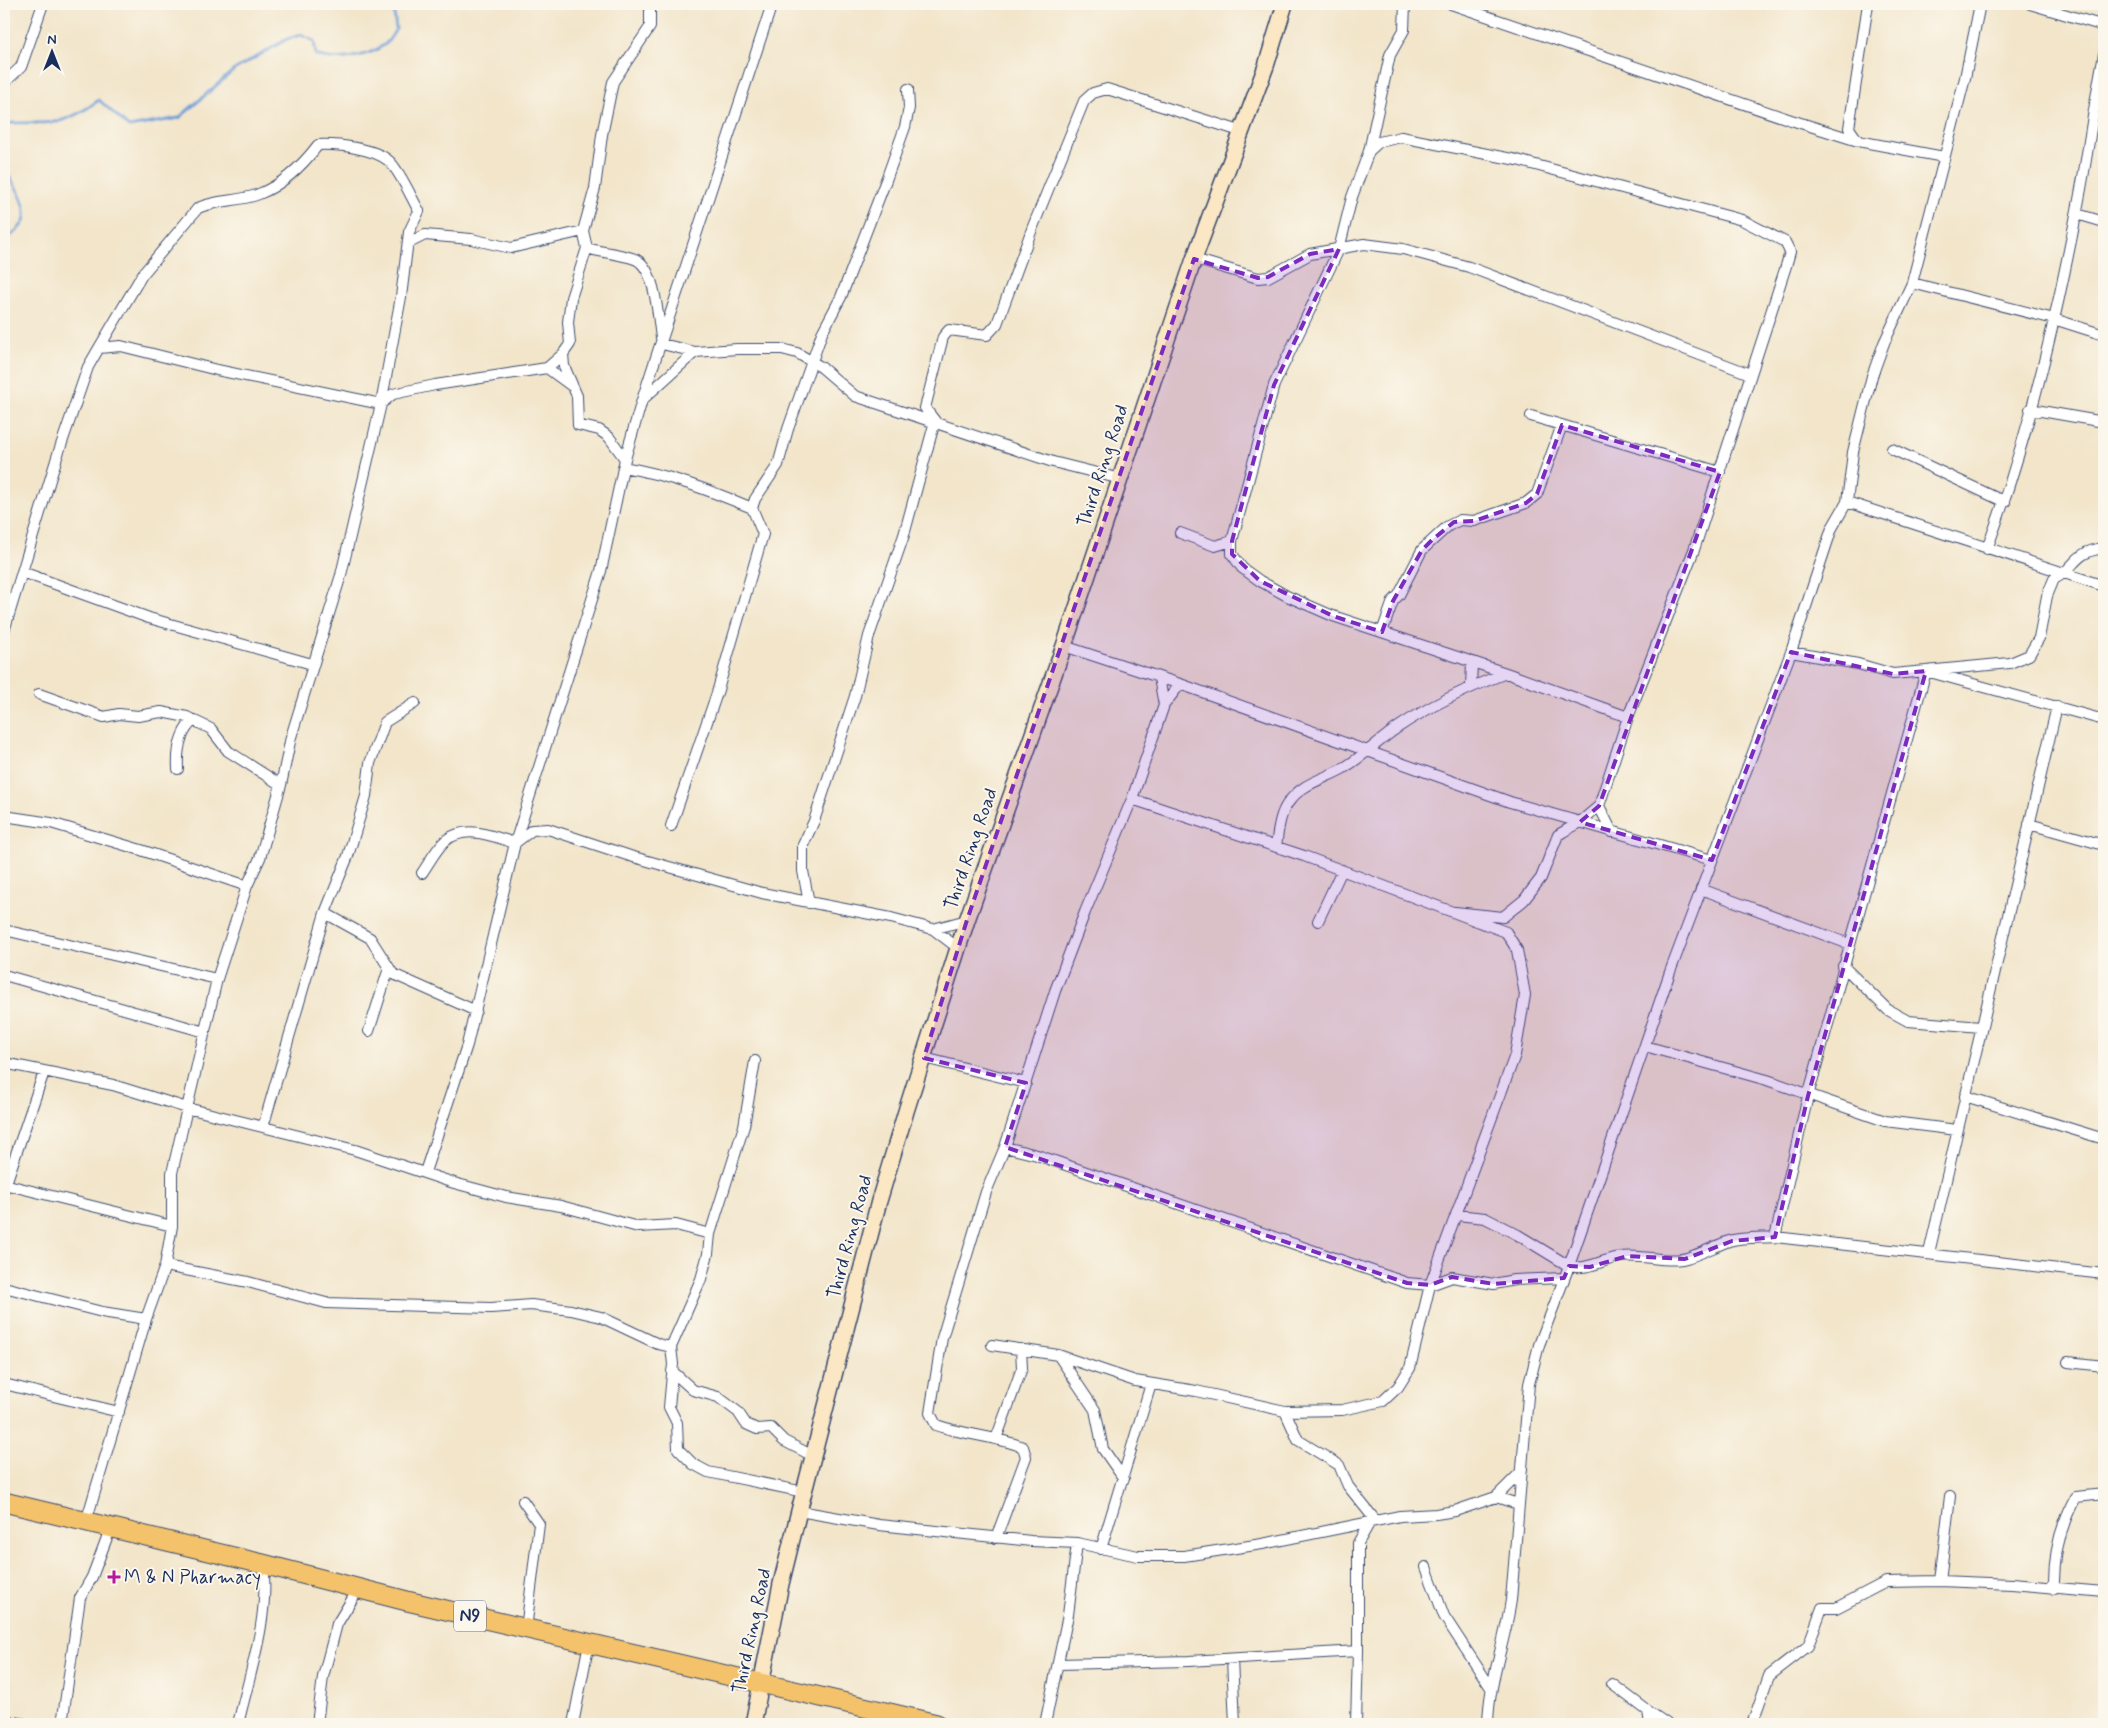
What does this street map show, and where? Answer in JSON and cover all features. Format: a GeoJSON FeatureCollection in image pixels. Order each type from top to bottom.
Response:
{"type":"FeatureCollection","features":[{"type":"Feature","properties":{"kind":"highway","name":"N9"},"geometry":{"type":"LineString","coordinates":[[4,1502],[914,1722],[937,1724]]}},
{"type":"Feature","properties":{"kind":"street"},"geometry":{"type":"LineString","coordinates":[[4,83],[21,67],[43,4]]}},
{"type":"Feature","properties":{"kind":"street"},"geometry":{"type":"LineString","coordinates":[[547,368],[563,354],[570,344],[568,322],[571,298],[587,248],[583,232],[594,188],[613,82],[650,27],[650,4]]}},
{"type":"Feature","properties":{"kind":"street"},"geometry":{"type":"LineString","coordinates":[[425,1172],[467,1045],[515,843],[601,571],[624,463],[642,400],[662,344],[772,4]]}},
{"type":"Feature","properties":{"kind":"street","name":"Third Ring Road"},"geometry":{"type":"LineString","coordinates":[[753,1724],[781,1584],[879,1201],[967,920],[1064,646],[1194,259],[1240,131],[1266,66],[1285,4]]}},
{"type":"Feature","properties":{"kind":"street"},"geometry":{"type":"LineString","coordinates":[[1405,4],[1404,30],[1390,55],[1369,151],[1352,197],[1339,249],[1274,385],[1232,541],[1232,554],[1242,568],[1260,581],[1287,596],[1333,616],[1506,673],[1628,717]]}},
{"type":"Feature","properties":{"kind":"street"},"geometry":{"type":"LineString","coordinates":[[1451,4],[1703,92],[1858,140],[1944,157]]}},
{"type":"Feature","properties":{"kind":"street"},"geometry":{"type":"LineString","coordinates":[[1858,140],[1849,128],[1868,4]]}},
{"type":"Feature","properties":{"kind":"street"},"geometry":{"type":"LineString","coordinates":[[1488,1724],[1493,1674],[1507,1631],[1529,1384],[1539,1345],[1569,1266],[1644,1046],[1790,652],[1832,528],[1847,502],[1853,452],[1872,376],[1884,342],[1912,283],[1965,78],[1980,4]]}},
{"type":"Feature","properties":{"kind":"street"},"geometry":{"type":"LineString","coordinates":[[2030,4],[2104,26]]}},
{"type":"Feature","properties":{"kind":"street"},"geometry":{"type":"LineString","coordinates":[[1987,549],[2005,502],[2054,319],[2077,214],[2093,107],[2104,54]]}},
{"type":"Feature","properties":{"kind":"street"},"geometry":{"type":"LineString","coordinates":[[935,422],[925,408],[943,337],[949,330],[987,335],[997,324],[1032,229],[1084,102],[1093,93],[1107,89],[1240,131]]}},
{"type":"Feature","properties":{"kind":"street"},"geometry":{"type":"LineString","coordinates":[[671,826],[717,693],[763,534],[752,508],[755,499],[778,465],[788,429],[822,333],[840,297],[898,145],[909,108],[908,90]]}},
{"type":"Feature","properties":{"kind":"street"},"geometry":{"type":"LineString","coordinates":[[1369,151],[1379,142],[1401,136],[1517,160],[1742,220],[1785,242],[1790,252],[1694,550],[1628,717],[1599,806],[1580,822],[1558,835],[1541,878],[1524,900],[1503,917],[1455,912]]}},
{"type":"Feature","properties":{"kind":"street"},"geometry":{"type":"LineString","coordinates":[[4,631],[57,457],[88,367],[142,275],[198,208],[207,204],[258,195],[300,169],[318,145],[338,144],[372,153],[389,161],[419,211],[409,232],[409,243],[381,404],[341,575],[291,737],[281,785],[260,858],[247,886],[217,979],[172,1173],[172,1226],[165,1266],[146,1320],[86,1522]]}},
{"type":"Feature","properties":{"kind":"street"},"geometry":{"type":"LineString","coordinates":[[2077,214],[2104,222]]}},
{"type":"Feature","properties":{"kind":"street"},"geometry":{"type":"LineString","coordinates":[[409,243],[425,235],[472,239],[511,248],[583,232]]}},
{"type":"Feature","properties":{"kind":"street"},"geometry":{"type":"LineString","coordinates":[[1194,259],[1258,278],[1268,277],[1310,254],[1364,244],[1403,250],[1469,267],[1750,374]]}},
{"type":"Feature","properties":{"kind":"street"},"geometry":{"type":"LineString","coordinates":[[587,248],[636,260],[647,269],[652,285],[662,344]]}},
{"type":"Feature","properties":{"kind":"street"},"geometry":{"type":"LineString","coordinates":[[1912,283],[2054,319],[2104,335]]}},
{"type":"Feature","properties":{"kind":"street"},"geometry":{"type":"LineString","coordinates":[[662,344],[695,352],[782,350],[797,353],[811,363],[821,367],[855,396],[1053,462],[1121,479]]}},
{"type":"Feature","properties":{"kind":"street"},"geometry":{"type":"LineString","coordinates":[[99,348],[121,346],[217,370],[381,404]]}},
{"type":"Feature","properties":{"kind":"street"},"geometry":{"type":"LineString","coordinates":[[642,400],[695,352]]}},
{"type":"Feature","properties":{"kind":"street"},"geometry":{"type":"LineString","coordinates":[[563,354],[564,366],[577,396],[578,425],[599,430],[609,437],[624,463],[704,488],[752,508]]}},
{"type":"Feature","properties":{"kind":"street"},"geometry":{"type":"LineString","coordinates":[[381,404],[393,394],[435,385],[564,366]]}},
{"type":"Feature","properties":{"kind":"street"},"geometry":{"type":"LineString","coordinates":[[547,368],[573,387]]}},
{"type":"Feature","properties":{"kind":"street"},"geometry":{"type":"LineString","coordinates":[[2030,409],[2104,422]]}},
{"type":"Feature","properties":{"kind":"street"},"geometry":{"type":"LineString","coordinates":[[1531,416],[1720,472]]}},
{"type":"Feature","properties":{"kind":"street"},"geometry":{"type":"LineString","coordinates":[[810,903],[804,871],[803,846],[814,821],[855,696],[871,628],[904,535],[935,422]]}},
{"type":"Feature","properties":{"kind":"street"},"geometry":{"type":"LineString","coordinates":[[1382,632],[1393,601],[1399,595],[1422,550],[1432,540],[1454,522],[1465,519],[1474,521],[1526,503],[1537,494],[1562,425]]}},
{"type":"Feature","properties":{"kind":"street"},"geometry":{"type":"LineString","coordinates":[[1892,449],[2005,502]]}},
{"type":"Feature","properties":{"kind":"street"},"geometry":{"type":"LineString","coordinates":[[1847,502],[2104,586]]}},
{"type":"Feature","properties":{"kind":"street"},"geometry":{"type":"LineString","coordinates":[[1180,533],[1214,546],[1232,541]]}},
{"type":"Feature","properties":{"kind":"street"},"geometry":{"type":"LineString","coordinates":[[1790,652],[1858,664],[1893,674],[2010,663],[2029,655],[2039,638],[2047,596],[2054,579],[2063,574],[2079,556],[2093,549],[2104,548]]}},
{"type":"Feature","properties":{"kind":"street"},"geometry":{"type":"LineString","coordinates":[[22,572],[149,618],[312,664]]}},
{"type":"Feature","properties":{"kind":"street"},"geometry":{"type":"LineString","coordinates":[[1064,646],[1180,684],[1510,802],[1712,860]]}},
{"type":"Feature","properties":{"kind":"street"},"geometry":{"type":"LineString","coordinates":[[1471,687],[1472,662]]}},
{"type":"Feature","properties":{"kind":"street"},"geometry":{"type":"LineString","coordinates":[[1926,671],[2104,720]]}},
{"type":"Feature","properties":{"kind":"street"},"geometry":{"type":"LineString","coordinates":[[1775,1237],[1808,1096],[1926,671]]}},
{"type":"Feature","properties":{"kind":"street"},"geometry":{"type":"LineString","coordinates":[[1276,847],[1280,820],[1287,804],[1299,790],[1310,782],[1341,769],[1401,725],[1471,687],[1506,673]]}},
{"type":"Feature","properties":{"kind":"street"},"geometry":{"type":"LineString","coordinates":[[1158,678],[1164,705]]}},
{"type":"Feature","properties":{"kind":"street"},"geometry":{"type":"LineString","coordinates":[[996,1538],[1026,1457],[1023,1447],[996,1439],[957,1432],[936,1425],[930,1413],[942,1338],[965,1254],[986,1192],[1005,1147],[1055,991],[1084,912],[1132,799],[1164,705],[1180,684]]}},
{"type":"Feature","properties":{"kind":"street"},"geometry":{"type":"LineString","coordinates":[[39,694],[104,717],[170,712],[194,720],[211,729],[228,751],[281,785]]}},
{"type":"Feature","properties":{"kind":"street"},"geometry":{"type":"LineString","coordinates":[[264,1127],[325,913],[348,856],[366,796],[370,763],[385,722],[415,703]]}},
{"type":"Feature","properties":{"kind":"street"},"geometry":{"type":"LineString","coordinates":[[1929,1253],[2057,706]]}},
{"type":"Feature","properties":{"kind":"street"},"geometry":{"type":"LineString","coordinates":[[178,769],[180,742],[186,729],[194,720]]}},
{"type":"Feature","properties":{"kind":"street"},"geometry":{"type":"LineString","coordinates":[[992,1345],[1058,1355],[1135,1382],[1196,1391],[1285,1411],[1342,1410],[1383,1401],[1398,1387],[1410,1368],[1430,1285],[1516,1055],[1525,995],[1517,950],[1506,932],[1342,870],[1132,799]]}},
{"type":"Feature","properties":{"kind":"street"},"geometry":{"type":"LineString","coordinates":[[1599,806],[1612,832]]}},
{"type":"Feature","properties":{"kind":"street"},"geometry":{"type":"LineString","coordinates":[[4,816],[51,823],[141,850],[247,886]]}},
{"type":"Feature","properties":{"kind":"street"},"geometry":{"type":"LineString","coordinates":[[2029,824],[2104,845]]}},
{"type":"Feature","properties":{"kind":"street"},"geometry":{"type":"LineString","coordinates":[[515,843],[532,830],[548,829],[630,856],[762,893],[891,918],[933,929],[958,948]]}},
{"type":"Feature","properties":{"kind":"street"},"geometry":{"type":"LineString","coordinates":[[422,873],[445,841],[464,831],[515,843]]}},
{"type":"Feature","properties":{"kind":"street"},"geometry":{"type":"LineString","coordinates":[[1318,921],[1342,870]]}},
{"type":"Feature","properties":{"kind":"street"},"geometry":{"type":"LineString","coordinates":[[1701,889],[1849,944]]}},
{"type":"Feature","properties":{"kind":"street"},"geometry":{"type":"LineString","coordinates":[[325,913],[370,938],[393,974],[476,1011]]}},
{"type":"Feature","properties":{"kind":"street"},"geometry":{"type":"LineString","coordinates":[[933,929],[967,920]]}},
{"type":"Feature","properties":{"kind":"street"},"geometry":{"type":"LineString","coordinates":[[4,930],[217,979]]}},
{"type":"Feature","properties":{"kind":"street"},"geometry":{"type":"LineString","coordinates":[[1843,966],[1888,1010],[1908,1021],[1981,1027]]}},
{"type":"Feature","properties":{"kind":"street"},"geometry":{"type":"LineString","coordinates":[[369,1031],[389,968]]}},
{"type":"Feature","properties":{"kind":"street"},"geometry":{"type":"LineString","coordinates":[[4,975],[205,1032]]}},
{"type":"Feature","properties":{"kind":"street"},"geometry":{"type":"LineString","coordinates":[[1644,1046],[1767,1080],[1885,1122],[1957,1130]]}},
{"type":"Feature","properties":{"kind":"street"},"geometry":{"type":"LineString","coordinates":[[924,1058],[1026,1083]]}},
{"type":"Feature","properties":{"kind":"street"},"geometry":{"type":"LineString","coordinates":[[755,1061],[744,1126],[710,1234],[708,1254],[701,1279],[671,1347],[672,1371],[669,1407],[677,1423],[678,1449],[693,1464],[714,1473],[804,1492]]}},
{"type":"Feature","properties":{"kind":"street"},"geometry":{"type":"LineString","coordinates":[[4,1063],[113,1085],[187,1108],[355,1150],[506,1197],[561,1206],[638,1227],[676,1225],[710,1234]]}},
{"type":"Feature","properties":{"kind":"street"},"geometry":{"type":"LineString","coordinates":[[44,1072],[4,1186],[172,1226]]}},
{"type":"Feature","properties":{"kind":"street"},"geometry":{"type":"LineString","coordinates":[[1965,1096],[2104,1139]]}},
{"type":"Feature","properties":{"kind":"street"},"geometry":{"type":"LineString","coordinates":[[1005,1147],[1037,1155],[1407,1283],[1430,1285],[1452,1277],[1494,1284],[1514,1280],[1564,1278]]}},
{"type":"Feature","properties":{"kind":"street"},"geometry":{"type":"LineString","coordinates":[[1457,1215],[1485,1218],[1518,1235],[1569,1266],[1590,1267],[1613,1258],[1627,1256],[1669,1261],[1685,1259],[1732,1240],[1775,1237],[2104,1274]]}},
{"type":"Feature","properties":{"kind":"street"},"geometry":{"type":"LineString","coordinates":[[165,1266],[248,1282],[326,1303],[491,1308],[531,1305],[571,1310],[601,1317],[658,1344],[671,1347]]}},
{"type":"Feature","properties":{"kind":"street"},"geometry":{"type":"LineString","coordinates":[[4,1287],[102,1312],[146,1320]]}},
{"type":"Feature","properties":{"kind":"street"},"geometry":{"type":"LineString","coordinates":[[996,1439],[1022,1368],[1021,1349]]}},
{"type":"Feature","properties":{"kind":"street"},"geometry":{"type":"LineString","coordinates":[[1058,1355],[1095,1410],[1103,1449],[1124,1479]]}},
{"type":"Feature","properties":{"kind":"street"},"geometry":{"type":"LineString","coordinates":[[2068,1362],[2104,1366]]}},
{"type":"Feature","properties":{"kind":"street"},"geometry":{"type":"LineString","coordinates":[[672,1371],[693,1390],[718,1397],[738,1412],[746,1424],[757,1429],[771,1428],[784,1441],[814,1456]]}},
{"type":"Feature","properties":{"kind":"street"},"geometry":{"type":"LineString","coordinates":[[4,1384],[119,1412]]}},
{"type":"Feature","properties":{"kind":"street"},"geometry":{"type":"LineString","coordinates":[[1102,1549],[1151,1384]]}},
{"type":"Feature","properties":{"kind":"street"},"geometry":{"type":"LineString","coordinates":[[1285,1411],[1298,1440],[1339,1465],[1348,1486],[1373,1522]]}},
{"type":"Feature","properties":{"kind":"street"},"geometry":{"type":"LineString","coordinates":[[799,1511],[879,1525],[996,1538],[1077,1543],[1138,1556],[1184,1556],[1400,1516],[1455,1511],[1496,1497],[1522,1471]]}},
{"type":"Feature","properties":{"kind":"street"},"geometry":{"type":"LineString","coordinates":[[2054,1589],[2054,1562],[2059,1535],[2076,1497],[2104,1494]]}},
{"type":"Feature","properties":{"kind":"street"},"geometry":{"type":"LineString","coordinates":[[1940,1581],[1950,1496]]}},
{"type":"Feature","properties":{"kind":"street"},"geometry":{"type":"LineString","coordinates":[[1496,1497],[1518,1504]]}},
{"type":"Feature","properties":{"kind":"street"},"geometry":{"type":"LineString","coordinates":[[523,1501],[539,1524],[526,1629]]}},
{"type":"Feature","properties":{"kind":"street"},"geometry":{"type":"LineString","coordinates":[[1358,1543],[1373,1522]]}},
{"type":"Feature","properties":{"kind":"street"},"geometry":{"type":"LineString","coordinates":[[62,1724],[80,1598],[92,1577],[111,1527]]}},
{"type":"Feature","properties":{"kind":"street"},"geometry":{"type":"LineString","coordinates":[[1347,1527],[1358,1543],[1356,1724]]}},
{"type":"Feature","properties":{"kind":"street"},"geometry":{"type":"LineString","coordinates":[[1044,1724],[1068,1614],[1077,1543]]}},
{"type":"Feature","properties":{"kind":"street"},"geometry":{"type":"LineString","coordinates":[[238,1724],[265,1610],[266,1581],[263,1564]]}},
{"type":"Feature","properties":{"kind":"street"},"geometry":{"type":"LineString","coordinates":[[1426,1567],[1444,1616],[1491,1688]]}},
{"type":"Feature","properties":{"kind":"street"},"geometry":{"type":"LineString","coordinates":[[1752,1724],[1769,1676],[1808,1646],[1822,1608],[1836,1608],[1886,1582],[1940,1581],[2012,1584],[2104,1592]]}},
{"type":"Feature","properties":{"kind":"street"},"geometry":{"type":"LineString","coordinates":[[317,1724],[323,1677],[337,1624],[359,1588]]}},
{"type":"Feature","properties":{"kind":"street"},"geometry":{"type":"LineString","coordinates":[[574,1724],[589,1643]]}},
{"type":"Feature","properties":{"kind":"street"},"geometry":{"type":"LineString","coordinates":[[1058,1664],[1232,1659],[1358,1651]]}},
{"type":"Feature","properties":{"kind":"street"},"geometry":{"type":"LineString","coordinates":[[1232,1659],[1235,1724]]}},
{"type":"Feature","properties":{"kind":"street"},"geometry":{"type":"LineString","coordinates":[[1612,1684],[1668,1724]]}},
{"type":"Feature","properties":{"kind":"street"},"geometry":{"type":"LineString","coordinates":[[1648,1711],[1650,1724]]}},
{"type":"Feature","properties":{"kind":"street"},"geometry":{"type":"LineString","coordinates":[[4,1720],[25,1724]]}},
{"type":"Feature","properties":{"kind":"highlighted area"},"geometry":{"type":"Polygon","coordinates":[[[1339,249],[1274,385],[1232,541],[1232,554],[1260,581],[1333,616],[1382,632],[1393,601],[1422,550],[1432,540],[1454,522],[1474,521],[1526,503],[1537,494],[1562,425],[1720,472],[1599,806],[1580,822],[1712,860],[1791,652],[1893,674],[1926,671],[1808,1096],[1775,1237],[1732,1241],[1685,1259],[1627,1256],[1590,1267],[1569,1266],[1564,1278],[1494,1284],[1452,1277],[1430,1285],[1407,1283],[1005,1147],[1026,1083],[924,1058],[967,920],[1194,259],[1258,278],[1268,277],[1310,254],[1339,249]]]}},
{"type":"Feature","properties":{"kind":"waterway"},"geometry":{"type":"LineString","coordinates":[[4,126],[11,123],[48,123],[60,121],[90,107],[99,100],[129,127],[179,118],[234,70],[287,39],[301,35],[314,41],[316,55],[324,57],[351,58],[377,49],[388,42],[396,29],[393,4]]}},
{"type":"Feature","properties":{"kind":"waterway"},"geometry":{"type":"LineString","coordinates":[[4,170],[20,194],[25,208],[24,221],[4,242]]}},
{"type":"Feature","properties":{"kind":"place","name":"M & N Pharmacy"},"geometry":{"type":"Point","coordinates":[114,1577]}}]}
